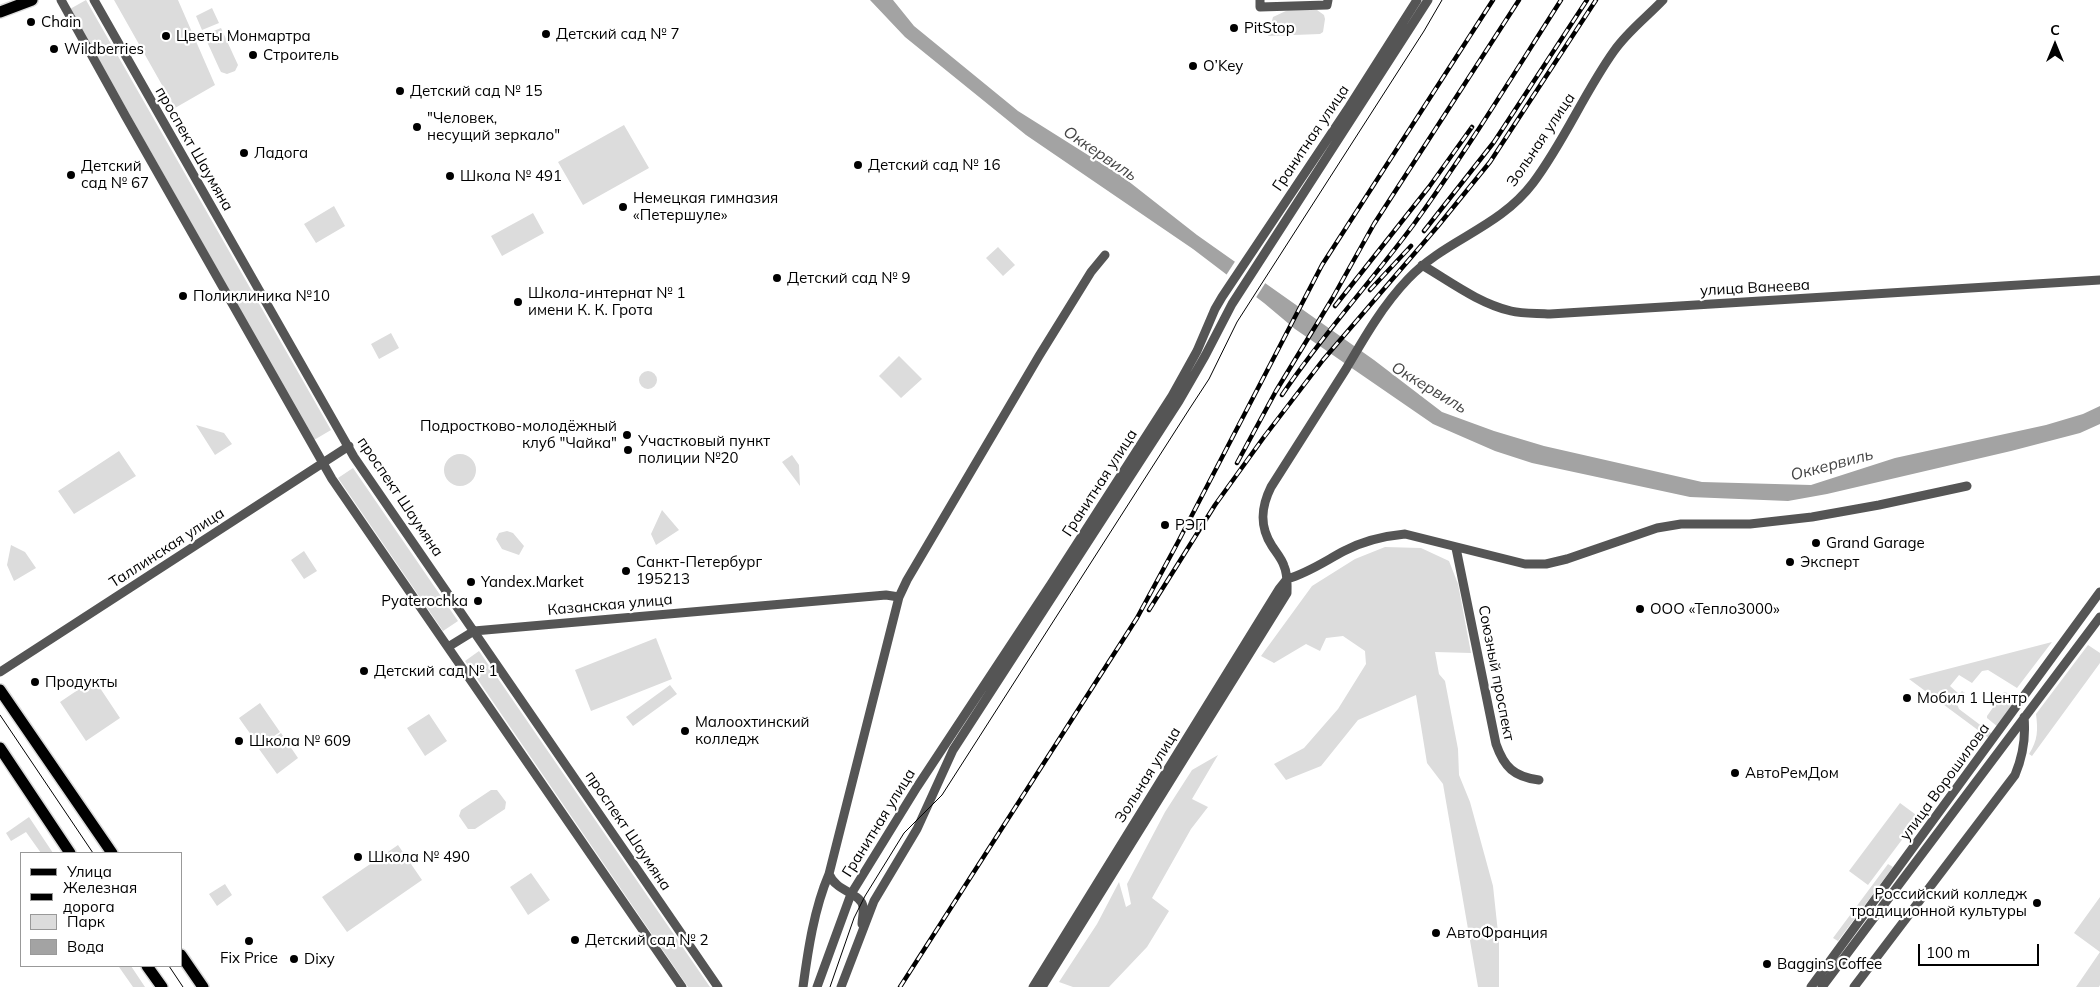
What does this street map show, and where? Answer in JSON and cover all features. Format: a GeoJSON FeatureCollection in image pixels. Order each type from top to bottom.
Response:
{"type":"FeatureCollection","features":[{"type":"Feature","properties":{"kind":"main road"},"geometry":{"type":"LineString","coordinates":[[0,12],[32,0]]}},
{"type":"Feature","properties":{"kind":"main road"},"geometry":{"type":"LineString","coordinates":[[0,690],[111,852]]}},
{"type":"Feature","properties":{"kind":"main road"},"geometry":{"type":"LineString","coordinates":[[0,748],[69,852]]}},
{"type":"Feature","properties":{"kind":"main road"},"geometry":{"type":"LineString","coordinates":[[182,957],[199,986]]}},
{"type":"Feature","properties":{"kind":"main road"},"geometry":{"type":"LineString","coordinates":[[148,967],[162,987]]}},
{"type":"Feature","properties":{"kind":"street"},"geometry":{"type":"LineString","coordinates":[[61,0],[332,479],[682,987]]}},
{"type":"Feature","properties":{"kind":"street","name":"проспект Шаумяна"},"geometry":{"type":"LineString","coordinates":[[94,0],[348,446],[718,987]]}},
{"type":"Feature","properties":{"kind":"street"},"geometry":{"type":"LineString","coordinates":[[1260,0],[1260,7],[1327,2]]}},
{"type":"Feature","properties":{"kind":"street","name":"Гранитная улица"},"geometry":{"type":"LineString","coordinates":[[817,987],[851,894],[917,787],[1172,396],[1197,351],[1215,308],[1418,0]]}},
{"type":"Feature","properties":{"kind":"street","name":"Гранитная улица"},"geometry":{"type":"LineString","coordinates":[[841,987],[861,933],[880,890],[917,829],[953,750],[1179,401],[1232,304],[1428,0]]}},
{"type":"Feature","properties":{"kind":"street","name":"Зольная улица"},"geometry":{"type":"LineString","coordinates":[[1042,987],[1287,593],[1287,579],[1284,566],[1264,530],[1262,518],[1265,499],[1271,486],[1362,342],[1396,293],[1422,265],[1446,248],[1494,221],[1522,196],[1533,183],[1555,149],[1613,52],[1631,29],[1663,0]]}},
{"type":"Feature","properties":{"kind":"street","name":"Гранитная улица"},"geometry":{"type":"LineString","coordinates":[[803,987],[808,952],[824,886],[829,874],[899,597],[907,580],[1039,356],[1091,272],[1105,255]]}},
{"type":"Feature","properties":{"kind":"street","name":"улица Ванеева"},"geometry":{"type":"LineString","coordinates":[[1422,265],[1475,297],[1494,306],[1513,312],[1550,314],[2100,280]]}},
{"type":"Feature","properties":{"kind":"street","name":"Таллинская улица"},"geometry":{"type":"LineString","coordinates":[[0,672],[348,446]]}},
{"type":"Feature","properties":{"kind":"street"},"geometry":{"type":"LineString","coordinates":[[1287,579],[1310,571],[1344,551],[1384,537],[1405,534],[1525,564],[1546,564],[1567,559],[1658,528],[1682,524],[1750,524],[1812,517],[1967,486]]}},
{"type":"Feature","properties":{"kind":"street","name":"Союзный проспект"},"geometry":{"type":"LineString","coordinates":[[1456,548],[1500,756],[1511,770],[1520,776],[1539,780]]}},
{"type":"Feature","properties":{"kind":"street","name":"Зольная улица"},"geometry":{"type":"LineString","coordinates":[[1033,987],[1279,589],[1287,579]]}},
{"type":"Feature","properties":{"kind":"street","name":"улица Ворошилова"},"geometry":{"type":"LineString","coordinates":[[1810,987],[2096,601],[2100,592]]}},
{"type":"Feature","properties":{"kind":"street","name":"Казанская улица"},"geometry":{"type":"LineString","coordinates":[[448,647],[474,630],[886,595],[899,597]]}},
{"type":"Feature","properties":{"kind":"street"},"geometry":{"type":"LineString","coordinates":[[2096,601],[2100,617]]}},
{"type":"Feature","properties":{"kind":"street","name":"улица Ворошилова"},"geometry":{"type":"LineString","coordinates":[[1822,987],[2100,617]]}},
{"type":"Feature","properties":{"kind":"street"},"geometry":{"type":"LineString","coordinates":[[1854,987],[2015,775],[2022,759],[2025,741],[2024,717]]}},
{"type":"Feature","properties":{"kind":"street"},"geometry":{"type":"LineString","coordinates":[[829,874],[835,885],[859,898],[863,907],[861,933]]}},
{"type":"Feature","properties":{"kind":"green space"},"geometry":{"type":"Polygon","coordinates":[[[86,0],[331,430],[314,440],[70,9],[86,0]]]}},
{"type":"Feature","properties":{"kind":"green space"},"geometry":{"type":"Polygon","coordinates":[[[114,0],[178,0],[215,85],[175,108],[114,0]]]}},
{"type":"Feature","properties":{"kind":"green space"},"geometry":{"type":"Polygon","coordinates":[[[212,8],[219,23],[202,30],[196,16],[212,8]]]}},
{"type":"Feature","properties":{"kind":"green space"},"geometry":{"type":"Polygon","coordinates":[[[1288,10],[1317,10],[1324,15],[1323,32],[1320,34],[1268,36],[1273,17],[1288,10]]]}},
{"type":"Feature","properties":{"kind":"green space"},"geometry":{"type":"Polygon","coordinates":[[[221,28],[238,65],[235,71],[227,74],[221,72],[204,35],[221,28]]]}},
{"type":"Feature","properties":{"kind":"green space"},"geometry":{"type":"Polygon","coordinates":[[[624,125],[649,168],[583,205],[558,162],[624,125]]]}},
{"type":"Feature","properties":{"kind":"green space"},"geometry":{"type":"Polygon","coordinates":[[[334,206],[345,226],[316,243],[304,224],[334,206]]]}},
{"type":"Feature","properties":{"kind":"green space"},"geometry":{"type":"Polygon","coordinates":[[[533,213],[544,233],[502,256],[491,236],[533,213]]]}},
{"type":"Feature","properties":{"kind":"green space"},"geometry":{"type":"Polygon","coordinates":[[[998,247],[1015,265],[1003,276],[986,258],[998,247]]]}},
{"type":"Feature","properties":{"kind":"green space"},"geometry":{"type":"Polygon","coordinates":[[[391,333],[399,348],[379,359],[371,344],[391,333]]]}},
{"type":"Feature","properties":{"kind":"green space"},"geometry":{"type":"Polygon","coordinates":[[[899,356],[922,379],[901,398],[879,376],[899,356]]]}},
{"type":"Feature","properties":{"kind":"green space"},"geometry":{"type":"Polygon","coordinates":[[[648,371],[654,374],[657,380],[654,386],[648,389],[642,386],[639,380],[642,374],[648,371]]]}},
{"type":"Feature","properties":{"kind":"green space"},"geometry":{"type":"Polygon","coordinates":[[[196,425],[224,433],[232,444],[215,455],[196,425]]]}},
{"type":"Feature","properties":{"kind":"green space"},"geometry":{"type":"Polygon","coordinates":[[[119,451],[136,476],[74,514],[58,491],[119,451]]]}},
{"type":"Feature","properties":{"kind":"green space"},"geometry":{"type":"Polygon","coordinates":[[[460,454],[471,459],[476,470],[471,481],[460,486],[449,481],[444,470],[449,459],[460,454]]]}},
{"type":"Feature","properties":{"kind":"green space"},"geometry":{"type":"Polygon","coordinates":[[[792,455],[799,465],[800,486],[782,462],[792,455]]]}},
{"type":"Feature","properties":{"kind":"green space"},"geometry":{"type":"Polygon","coordinates":[[[353,468],[458,621],[443,631],[338,478],[353,468]]]}},
{"type":"Feature","properties":{"kind":"green space"},"geometry":{"type":"Polygon","coordinates":[[[662,510],[679,530],[656,545],[651,534],[662,510]]]}},
{"type":"Feature","properties":{"kind":"green space"},"geometry":{"type":"Polygon","coordinates":[[[507,531],[513,533],[524,546],[519,555],[502,549],[496,539],[499,533],[507,531]]]}},
{"type":"Feature","properties":{"kind":"green space"},"geometry":{"type":"Polygon","coordinates":[[[11,545],[25,552],[36,568],[14,581],[7,565],[11,545]]]}},
{"type":"Feature","properties":{"kind":"green space"},"geometry":{"type":"Polygon","coordinates":[[[1385,547],[1421,548],[1449,561],[1458,584],[1471,653],[1435,652],[1439,674],[1445,681],[1458,749],[1459,775],[1470,802],[1493,886],[1499,942],[1499,987],[1478,987],[1443,784],[1427,763],[1416,695],[1358,720],[1321,766],[1286,780],[1274,764],[1304,748],[1338,709],[1366,664],[1365,651],[1343,636],[1326,638],[1320,651],[1306,644],[1274,663],[1261,656],[1312,586],[1355,559],[1385,547]]]}},
{"type":"Feature","properties":{"kind":"green space"},"geometry":{"type":"Polygon","coordinates":[[[304,551],[317,571],[304,579],[291,560],[304,551]]]}},
{"type":"Feature","properties":{"kind":"green space"},"geometry":{"type":"Polygon","coordinates":[[[656,638],[672,679],[591,711],[575,670],[656,638]]]}},
{"type":"Feature","properties":{"kind":"green space"},"geometry":{"type":"Polygon","coordinates":[[[2052,642],[2017,688],[1988,670],[1982,671],[1972,683],[1959,675],[1950,686],[1959,694],[1962,691],[1965,693],[1957,704],[1959,709],[1991,733],[1990,739],[1909,679],[2052,642]]]}},
{"type":"Feature","properties":{"kind":"green space"},"geometry":{"type":"Polygon","coordinates":[[[2088,645],[2100,653],[2100,663],[2032,756],[2029,754],[2037,735],[2036,714],[2088,645]]]}},
{"type":"Feature","properties":{"kind":"green space"},"geometry":{"type":"Polygon","coordinates":[[[479,651],[710,987],[688,987],[465,661],[479,651]]]}},
{"type":"Feature","properties":{"kind":"green space"},"geometry":{"type":"Polygon","coordinates":[[[94,679],[120,718],[86,741],[60,702],[94,679]]]}},
{"type":"Feature","properties":{"kind":"green space"},"geometry":{"type":"Polygon","coordinates":[[[670,685],[677,694],[633,726],[626,717],[670,685]]]}},
{"type":"Feature","properties":{"kind":"green space"},"geometry":{"type":"Polygon","coordinates":[[[2004,692],[2011,694],[2017,701],[1998,727],[1987,716],[2004,692]]]}},
{"type":"Feature","properties":{"kind":"green space"},"geometry":{"type":"Polygon","coordinates":[[[260,703],[280,732],[259,746],[239,718],[260,703]]]}},
{"type":"Feature","properties":{"kind":"green space"},"geometry":{"type":"Polygon","coordinates":[[[429,714],[447,741],[425,756],[407,728],[429,714]]]}},
{"type":"Feature","properties":{"kind":"green space"},"geometry":{"type":"Polygon","coordinates":[[[281,733],[298,758],[277,774],[259,749],[281,733]]]}},
{"type":"Feature","properties":{"kind":"green space"},"geometry":{"type":"Polygon","coordinates":[[[1218,755],[1192,799],[1208,807],[1191,829],[1152,898],[1169,911],[1147,947],[1109,987],[1073,987],[1059,982],[1097,924],[1119,882],[1126,907],[1131,904],[1127,884],[1165,812],[1192,770],[1218,755]]]}},
{"type":"Feature","properties":{"kind":"green space"},"geometry":{"type":"Polygon","coordinates":[[[491,790],[497,790],[506,802],[505,809],[475,829],[468,829],[459,816],[461,810],[491,790]]]}},
{"type":"Feature","properties":{"kind":"green space"},"geometry":{"type":"Polygon","coordinates":[[[1900,803],[1919,817],[1868,885],[1849,871],[1900,803]]]}},
{"type":"Feature","properties":{"kind":"green space"},"geometry":{"type":"Polygon","coordinates":[[[29,817],[52,852],[40,852],[26,832],[11,841],[6,833],[29,817]]]}},
{"type":"Feature","properties":{"kind":"green space"},"geometry":{"type":"Polygon","coordinates":[[[398,845],[422,880],[347,932],[322,897],[398,845]]]}},
{"type":"Feature","properties":{"kind":"green space"},"geometry":{"type":"Polygon","coordinates":[[[1888,864],[1893,867],[1838,941],[1833,938],[1888,864]]]}},
{"type":"Feature","properties":{"kind":"green space"},"geometry":{"type":"Polygon","coordinates":[[[531,873],[550,900],[528,915],[510,887],[531,873]]]}},
{"type":"Feature","properties":{"kind":"green space"},"geometry":{"type":"Polygon","coordinates":[[[225,884],[232,895],[217,906],[209,894],[225,884]]]}},
{"type":"Feature","properties":{"kind":"green space"},"geometry":{"type":"Polygon","coordinates":[[[2100,897],[2100,952],[2074,933],[2100,897]]]}},
{"type":"Feature","properties":{"kind":"green space"},"geometry":{"type":"Polygon","coordinates":[[[2100,952],[2099,987],[2076,987],[2100,952]]]}},
{"type":"Feature","properties":{"kind":"green space"},"geometry":{"type":"Polygon","coordinates":[[[119,967],[132,967],[145,987],[133,987],[119,967]]]}},
{"type":"Feature","properties":{"kind":"water"},"geometry":{"type":"Polygon","coordinates":[[[870,0],[893,0],[914,26],[1018,111],[1123,177],[1197,235],[1374,360],[1442,412],[1494,431],[1544,446],[1702,482],[1811,485],[1895,458],[2046,425],[2083,414],[2100,406],[2100,424],[2080,433],[2011,451],[1827,494],[1788,501],[1690,497],[1532,463],[1495,451],[1433,424],[1295,329],[1193,249],[1026,135],[905,37],[870,0]]]}},
{"type":"Feature","properties":{"kind":"pier"},"geometry":{"type":"Polygon","coordinates":[[[1236,260],[1266,282],[1255,299],[1225,277],[1236,260]]]}},
{"type":"Feature","properties":{"kind":"tram line"},"geometry":{"type":"LineString","coordinates":[[830,987],[854,918],[865,896],[904,833],[942,795],[1209,379],[1237,322],[1442,0]]}},
{"type":"Feature","properties":{"kind":"tram line"},"geometry":{"type":"LineString","coordinates":[[0,715],[92,852]]}},
{"type":"Feature","properties":{"kind":"tram line"},"geometry":{"type":"LineString","coordinates":[[170,967],[183,987]]}},
{"type":"Feature","properties":{"kind":"railway"},"geometry":{"type":"LineString","coordinates":[[900,987],[1137,618],[1322,265],[1493,0]]}},
{"type":"Feature","properties":{"kind":"railway"},"geometry":{"type":"LineString","coordinates":[[1237,463],[1276,391],[1332,299],[1374,224],[1519,0]]}},
{"type":"Feature","properties":{"kind":"railway"},"geometry":{"type":"LineString","coordinates":[[1282,395],[1313,351],[1414,224],[1489,113],[1561,0]]}},
{"type":"Feature","properties":{"kind":"railway"},"geometry":{"type":"LineString","coordinates":[[1424,231],[1494,142],[1587,0]]}},
{"type":"Feature","properties":{"kind":"railway"},"geometry":{"type":"LineString","coordinates":[[1149,610],[1215,505],[1264,437],[1323,360],[1438,226],[1490,162],[1596,0]]}},
{"type":"Feature","properties":{"kind":"railway"},"geometry":{"type":"LineString","coordinates":[[1335,306],[1429,187],[1472,127]]}},
{"type":"Feature","properties":{"kind":"railway"},"geometry":{"type":"LineString","coordinates":[[1370,290],[1411,246]]}},
{"type":"Feature","properties":{"kind":"place","name":"Chain"},"geometry":{"type":"Point","coordinates":[31,22]}},
{"type":"Feature","properties":{"kind":"place","name":"PitStop"},"geometry":{"type":"Point","coordinates":[1234,28]}},
{"type":"Feature","properties":{"kind":"place","name":"Детский сад № 7"},"geometry":{"type":"Point","coordinates":[546,34]}},
{"type":"Feature","properties":{"kind":"place","name":"Цветы Монмартра"},"geometry":{"type":"Point","coordinates":[166,36]}},
{"type":"Feature","properties":{"kind":"place","name":"Wildberries"},"geometry":{"type":"Point","coordinates":[54,49]}},
{"type":"Feature","properties":{"kind":"place","name":"Строитель"},"geometry":{"type":"Point","coordinates":[253,55]}},
{"type":"Feature","properties":{"kind":"place","name":"O’Key"},"geometry":{"type":"Point","coordinates":[1193,66]}},
{"type":"Feature","properties":{"kind":"place","name":"Детский сад № 15"},"geometry":{"type":"Point","coordinates":[400,91]}},
{"type":"Feature","properties":{"kind":"place","name":"\"Человек, несущий зеркало\""},"geometry":{"type":"Point","coordinates":[417,127]}},
{"type":"Feature","properties":{"kind":"place","name":"Ладога"},"geometry":{"type":"Point","coordinates":[244,153]}},
{"type":"Feature","properties":{"kind":"place","name":"Детский сад № 16"},"geometry":{"type":"Point","coordinates":[858,165]}},
{"type":"Feature","properties":{"kind":"place","name":"Детский сад № 67"},"geometry":{"type":"Point","coordinates":[71,175]}},
{"type":"Feature","properties":{"kind":"place","name":"Школа № 491"},"geometry":{"type":"Point","coordinates":[450,176]}},
{"type":"Feature","properties":{"kind":"place","name":"Немецкая гимназия «Петершуле»"},"geometry":{"type":"Point","coordinates":[623,207]}},
{"type":"Feature","properties":{"kind":"place","name":"Детский сад № 9"},"geometry":{"type":"Point","coordinates":[777,278]}},
{"type":"Feature","properties":{"kind":"place","name":"Поликлиника №10"},"geometry":{"type":"Point","coordinates":[183,296]}},
{"type":"Feature","properties":{"kind":"place","name":"Школа-интернат № 1 имени К. К. Грота"},"geometry":{"type":"Point","coordinates":[518,302]}},
{"type":"Feature","properties":{"kind":"place","name":"Подростково-молодёжный клуб \"Чайка\""},"geometry":{"type":"Point","coordinates":[627,435]}},
{"type":"Feature","properties":{"kind":"place","name":"Участковый пункт полиции №20"},"geometry":{"type":"Point","coordinates":[628,450]}},
{"type":"Feature","properties":{"kind":"place","name":"РЭП"},"geometry":{"type":"Point","coordinates":[1165,525]}},
{"type":"Feature","properties":{"kind":"place","name":"Grand Garage"},"geometry":{"type":"Point","coordinates":[1816,543]}},
{"type":"Feature","properties":{"kind":"place","name":"Эксперт"},"geometry":{"type":"Point","coordinates":[1790,562]}},
{"type":"Feature","properties":{"kind":"place","name":"Санкт-Петербург 195213"},"geometry":{"type":"Point","coordinates":[626,571]}},
{"type":"Feature","properties":{"kind":"place","name":"Yandex.Market"},"geometry":{"type":"Point","coordinates":[471,582]}},
{"type":"Feature","properties":{"kind":"place","name":"Pyaterochka"},"geometry":{"type":"Point","coordinates":[478,601]}},
{"type":"Feature","properties":{"kind":"place","name":"ООО «Тепло3000»"},"geometry":{"type":"Point","coordinates":[1640,609]}},
{"type":"Feature","properties":{"kind":"place","name":"Детский сад № 1"},"geometry":{"type":"Point","coordinates":[364,671]}},
{"type":"Feature","properties":{"kind":"place","name":"Продукты"},"geometry":{"type":"Point","coordinates":[35,682]}},
{"type":"Feature","properties":{"kind":"place","name":"Мобил 1 Центр"},"geometry":{"type":"Point","coordinates":[1907,698]}},
{"type":"Feature","properties":{"kind":"place","name":"Малоохтинский колледж"},"geometry":{"type":"Point","coordinates":[685,731]}},
{"type":"Feature","properties":{"kind":"place","name":"Школа № 609"},"geometry":{"type":"Point","coordinates":[239,741]}},
{"type":"Feature","properties":{"kind":"place","name":"АвтоРемДом"},"geometry":{"type":"Point","coordinates":[1735,773]}},
{"type":"Feature","properties":{"kind":"place","name":"Школа № 490"},"geometry":{"type":"Point","coordinates":[358,857]}},
{"type":"Feature","properties":{"kind":"place","name":"Российский колледж традиционной культуры"},"geometry":{"type":"Point","coordinates":[2037,903]}},
{"type":"Feature","properties":{"kind":"place","name":"АвтоФранция"},"geometry":{"type":"Point","coordinates":[1436,933]}},
{"type":"Feature","properties":{"kind":"place","name":"Детский сад № 2"},"geometry":{"type":"Point","coordinates":[575,940]}},
{"type":"Feature","properties":{"kind":"place","name":"Fix Price"},"geometry":{"type":"Point","coordinates":[249,941]}},
{"type":"Feature","properties":{"kind":"place","name":"Dixy"},"geometry":{"type":"Point","coordinates":[294,959]}},
{"type":"Feature","properties":{"kind":"place","name":"Baggins Coffee"},"geometry":{"type":"Point","coordinates":[1767,964]}},
{"type":"Feature","properties":{"kind":"water label","name":"Оккервиль"},"geometry":{"type":"Point","coordinates":[1100,154]}},
{"type":"Feature","properties":{"kind":"water label","name":"Оккервиль"},"geometry":{"type":"Point","coordinates":[1429,388]}},
{"type":"Feature","properties":{"kind":"water label","name":"Оккервиль"},"geometry":{"type":"Point","coordinates":[1832,465]}}]}
